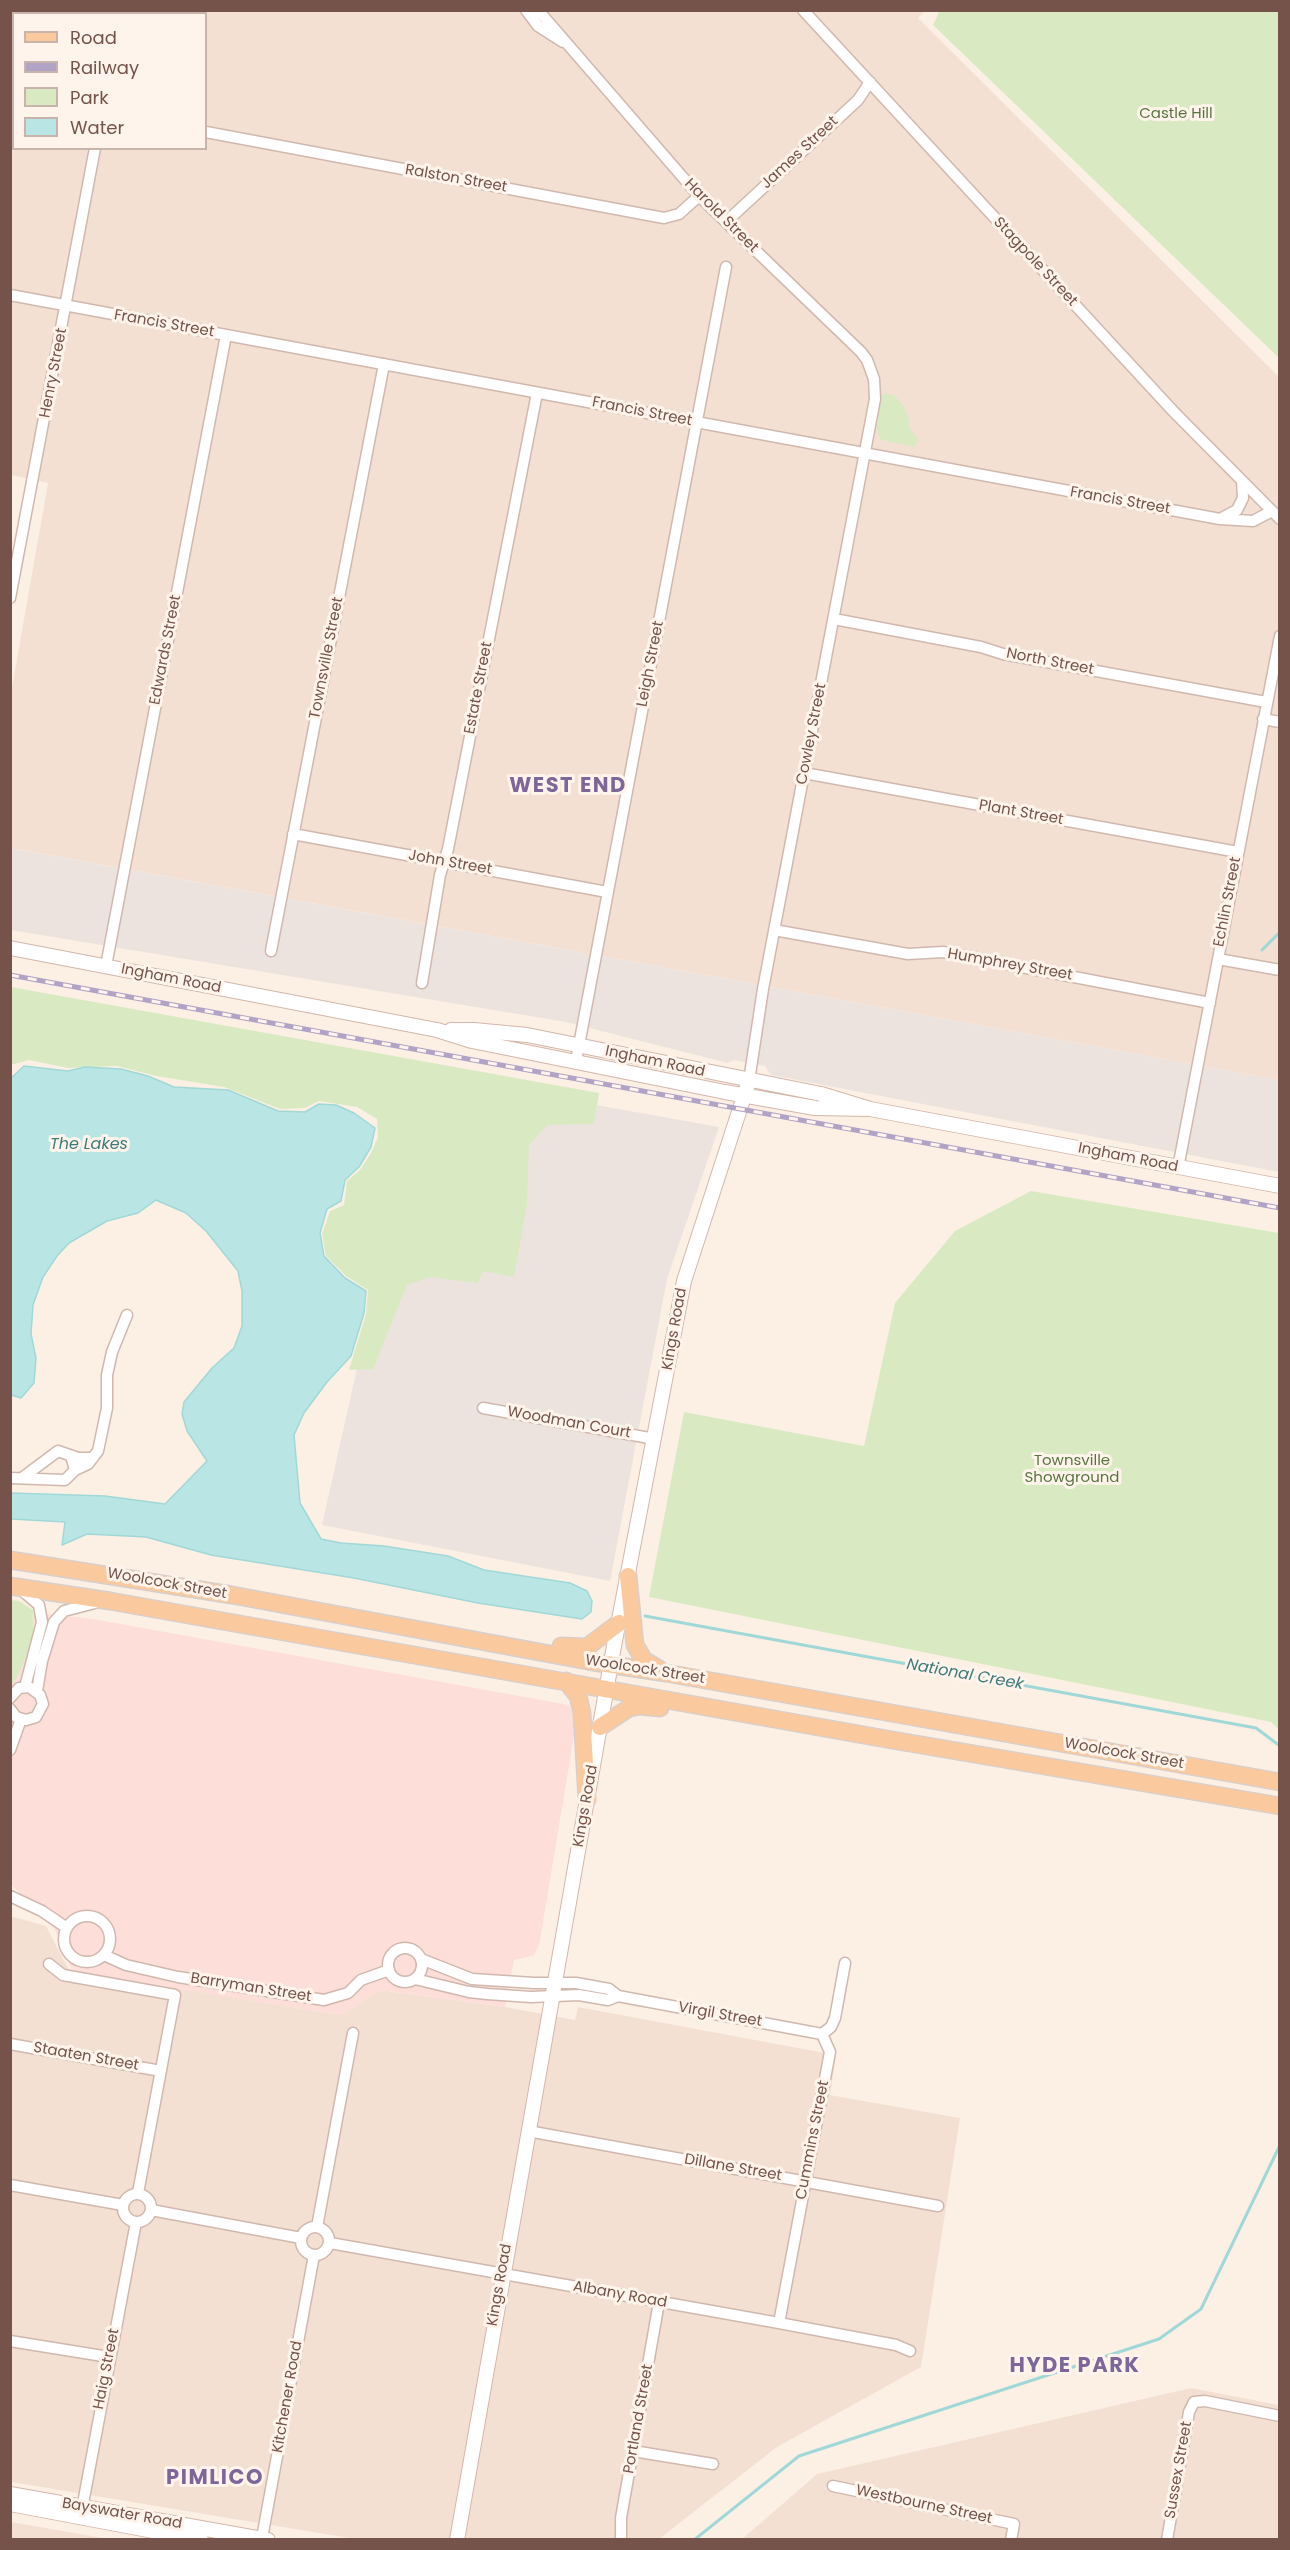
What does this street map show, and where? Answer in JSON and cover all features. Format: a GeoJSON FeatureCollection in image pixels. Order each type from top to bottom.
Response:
{"type":"FeatureCollection","features":[{"type":"Feature","properties":{"kind":"main road","name":"Ingham Road"},"geometry":{"type":"LineString","coordinates":[[10,948],[437,1030],[472,1041],[745,1096],[815,1107],[870,1109]]}},
{"type":"Feature","properties":{"kind":"main road","name":"Ingham Road"},"geometry":{"type":"LineString","coordinates":[[437,1030],[507,1032],[821,1094],[870,1109],[1280,1186]]}},
{"type":"Feature","properties":{"kind":"main road","name":"Kings Road"},"geometry":{"type":"LineString","coordinates":[[457,2540],[611,1665],[684,1281],[748,1081]]}},
{"type":"Feature","properties":{"kind":"main road","name":"Woolcock Street"},"geometry":{"type":"LineString","coordinates":[[10,1560],[200,1589],[465,1639],[611,1665],[666,1672],[1280,1782]]}},
{"type":"Feature","properties":{"kind":"main road"},"geometry":{"type":"LineString","coordinates":[[628,1576],[635,1645],[644,1660],[666,1672]]}},
{"type":"Feature","properties":{"kind":"main road","name":"Woolcock Street"},"geometry":{"type":"LineString","coordinates":[[14,1587],[111,1601],[892,1740],[1280,1806]]}},
{"type":"Feature","properties":{"kind":"main road"},"geometry":{"type":"LineString","coordinates":[[465,1639],[531,1641],[581,1648],[594,1643],[619,1623]]}},
{"type":"Feature","properties":{"kind":"main road"},"geometry":{"type":"LineString","coordinates":[[566,1681],[575,1691],[580,1703],[587,1800]]}},
{"type":"Feature","properties":{"kind":"main road"},"geometry":{"type":"LineString","coordinates":[[600,1727],[622,1710],[648,1706],[822,1737],[892,1740]]}},
{"type":"Feature","properties":{"kind":"main road","name":"Bayswater Road"},"geometry":{"type":"LineString","coordinates":[[10,2494],[201,2540]]}},
{"type":"Feature","properties":{"kind":"main road","name":"Bayswater Road"},"geometry":{"type":"LineString","coordinates":[[10,2504],[81,2512]]}},
{"type":"Feature","properties":{"kind":"main road","name":"Bayswater Road"},"geometry":{"type":"LineString","coordinates":[[159,2530],[265,2539]]}},
{"type":"Feature","properties":{"kind":"street","name":"Harold Street"},"geometry":{"type":"LineString","coordinates":[[526,10],[538,26],[564,42]]}},
{"type":"Feature","properties":{"kind":"street","name":"Harold Street"},"geometry":{"type":"LineString","coordinates":[[538,10],[699,196],[861,352],[871,369],[875,387]]}},
{"type":"Feature","properties":{"kind":"street","name":"Stagpole Street"},"geometry":{"type":"LineString","coordinates":[[803,10],[1173,411],[1276,515]]}},
{"type":"Feature","properties":{"kind":"street","name":"James Street"},"geometry":{"type":"LineString","coordinates":[[727,221],[858,100],[870,82]]}},
{"type":"Feature","properties":{"kind":"street","name":"Ralston Street"},"geometry":{"type":"LineString","coordinates":[[207,132],[664,218],[679,214],[699,196]]}},
{"type":"Feature","properties":{"kind":"street","name":"Henry Street"},"geometry":{"type":"LineString","coordinates":[[10,598],[95,150]]}},
{"type":"Feature","properties":{"kind":"street","name":"Leigh Street"},"geometry":{"type":"LineString","coordinates":[[576,1061],[699,423],[726,267]]}},
{"type":"Feature","properties":{"kind":"street","name":"Francis Street"},"geometry":{"type":"LineString","coordinates":[[10,296],[1220,519],[1253,521],[1276,515]]}},
{"type":"Feature","properties":{"kind":"street","name":"Edwards Street"},"geometry":{"type":"LineString","coordinates":[[106,966],[226,335]]}},
{"type":"Feature","properties":{"kind":"street","name":"Townsville Street"},"geometry":{"type":"LineString","coordinates":[[271,951],[384,364]]}},
{"type":"Feature","properties":{"kind":"street","name":"Cowley Street"},"geometry":{"type":"LineString","coordinates":[[748,1081],[774,930],[865,454],[875,387]]}},
{"type":"Feature","properties":{"kind":"street","name":"Estate Street"},"geometry":{"type":"LineString","coordinates":[[422,983],[537,393]]}},
{"type":"Feature","properties":{"kind":"street"},"geometry":{"type":"LineString","coordinates":[[1220,519],[1237,510],[1243,498],[1242,480]]}},
{"type":"Feature","properties":{"kind":"street","name":"North Street"},"geometry":{"type":"LineString","coordinates":[[834,619],[981,647],[1003,654],[1266,702]]}},
{"type":"Feature","properties":{"kind":"street","name":"Echlin Street"},"geometry":{"type":"LineString","coordinates":[[1178,1168],[1280,636]]}},
{"type":"Feature","properties":{"kind":"street"},"geometry":{"type":"LineString","coordinates":[[1263,719],[1280,722]]}},
{"type":"Feature","properties":{"kind":"street","name":"Plant Street"},"geometry":{"type":"LineString","coordinates":[[804,773],[1238,852]]}},
{"type":"Feature","properties":{"kind":"street","name":"John Street"},"geometry":{"type":"LineString","coordinates":[[293,834],[607,892]]}},
{"type":"Feature","properties":{"kind":"street","name":"Humphrey Street"},"geometry":{"type":"LineString","coordinates":[[774,930],[908,954],[943,952],[1210,1003]]}},
{"type":"Feature","properties":{"kind":"street"},"geometry":{"type":"LineString","coordinates":[[1218,958],[1280,970]]}},
{"type":"Feature","properties":{"kind":"street"},"geometry":{"type":"LineString","coordinates":[[10,1478],[65,1480],[93,1458],[102,1438],[107,1408],[107,1375],[112,1352],[128,1315]]}},
{"type":"Feature","properties":{"kind":"street","name":"Woodman Court"},"geometry":{"type":"LineString","coordinates":[[483,1408],[655,1439]]}},
{"type":"Feature","properties":{"kind":"street"},"geometry":{"type":"LineString","coordinates":[[22,1478],[58,1451],[71,1456],[93,1458]]}},
{"type":"Feature","properties":{"kind":"street"},"geometry":{"type":"LineString","coordinates":[[71,1456],[75,1470]]}},
{"type":"Feature","properties":{"kind":"street"},"geometry":{"type":"LineString","coordinates":[[46,1460],[48,1474],[56,1480]]}},
{"type":"Feature","properties":{"kind":"street"},"geometry":{"type":"LineString","coordinates":[[14,1587],[39,1605],[42,1622],[25,1687]]}},
{"type":"Feature","properties":{"kind":"street"},"geometry":{"type":"LineString","coordinates":[[10,1709],[16,1717],[21,1719],[31,1719],[39,1713],[43,1704],[37,1691],[49,1635],[58,1617],[64,1611],[74,1607],[111,1601]]}},
{"type":"Feature","properties":{"kind":"street"},"geometry":{"type":"LineString","coordinates":[[10,1698],[14,1691],[25,1687],[37,1691]]}},
{"type":"Feature","properties":{"kind":"street"},"geometry":{"type":"LineString","coordinates":[[10,1750],[21,1719]]}},
{"type":"Feature","properties":{"kind":"street"},"geometry":{"type":"LineString","coordinates":[[10,1896],[42,1911],[67,1928]]}},
{"type":"Feature","properties":{"kind":"street"},"geometry":{"type":"LineString","coordinates":[[85,1916],[102,1922],[110,1933],[110,1942],[104,1954],[92,1961],[84,1962],[69,1953],[65,1944],[67,1928],[77,1918],[85,1916]]}},
{"type":"Feature","properties":{"kind":"street"},"geometry":{"type":"LineString","coordinates":[[409,1948],[421,1959],[472,1979],[554,1989],[531,1997],[469,1992],[415,1979],[400,1981],[389,1970],[389,1958],[397,1950],[409,1948]]}},
{"type":"Feature","properties":{"kind":"street","name":"Barryman Street"},"geometry":{"type":"LineString","coordinates":[[104,1954],[126,1965],[178,1977],[324,2000],[348,1993],[362,1980],[389,1970]]}},
{"type":"Feature","properties":{"kind":"street"},"geometry":{"type":"LineString","coordinates":[[415,1979],[419,1975],[421,1959]]}},
{"type":"Feature","properties":{"kind":"street"},"geometry":{"type":"LineString","coordinates":[[822,2034],[831,2027],[835,2018],[845,1963]]}},
{"type":"Feature","properties":{"kind":"street"},"geometry":{"type":"LineString","coordinates":[[49,1964],[63,1975],[175,1995],[138,2193]]}},
{"type":"Feature","properties":{"kind":"street","name":"Virgil Street"},"geometry":{"type":"LineString","coordinates":[[554,1989],[576,1983],[609,1989],[618,1996],[822,2034]]}},
{"type":"Feature","properties":{"kind":"street"},"geometry":{"type":"LineString","coordinates":[[317,2227],[353,2033]]}},
{"type":"Feature","properties":{"kind":"street","name":"Cummins Street"},"geometry":{"type":"LineString","coordinates":[[779,2323],[830,2052],[822,2034]]}},
{"type":"Feature","properties":{"kind":"street","name":"Staaten Street"},"geometry":{"type":"LineString","coordinates":[[10,2044],[161,2071]]}},
{"type":"Feature","properties":{"kind":"street","name":"Dillane Street"},"geometry":{"type":"LineString","coordinates":[[528,2131],[938,2206]]}},
{"type":"Feature","properties":{"kind":"street"},"geometry":{"type":"LineString","coordinates":[[10,2185],[123,2205]]}},
{"type":"Feature","properties":{"kind":"street"},"geometry":{"type":"LineString","coordinates":[[138,2193],[150,2200],[151,2210],[146,2218],[136,2222],[125,2216],[123,2205],[129,2196],[138,2193]]}},
{"type":"Feature","properties":{"kind":"street"},"geometry":{"type":"LineString","coordinates":[[151,2210],[301,2238]]}},
{"type":"Feature","properties":{"kind":"street","name":"Haig Street"},"geometry":{"type":"LineString","coordinates":[[81,2512],[136,2222]]}},
{"type":"Feature","properties":{"kind":"street"},"geometry":{"type":"LineString","coordinates":[[317,2227],[328,2234],[330,2243],[325,2252],[314,2255],[304,2249],[301,2238],[307,2229],[317,2227]]}},
{"type":"Feature","properties":{"kind":"street","name":"Albany Road"},"geometry":{"type":"LineString","coordinates":[[330,2243],[779,2323],[896,2345],[910,2352]]}},
{"type":"Feature","properties":{"kind":"street","name":"Kitchener Road"},"geometry":{"type":"LineString","coordinates":[[265,2539],[314,2255]]}},
{"type":"Feature","properties":{"kind":"street","name":"Portland Street"},"geometry":{"type":"LineString","coordinates":[[621,2536],[621,2517],[659,2302]]}},
{"type":"Feature","properties":{"kind":"street"},"geometry":{"type":"LineString","coordinates":[[10,2341],[110,2357]]}},
{"type":"Feature","properties":{"kind":"street","name":"Sussex Street"},"geometry":{"type":"LineString","coordinates":[[1167,2540],[1189,2412],[1194,2402],[1205,2401],[1280,2416]]}},
{"type":"Feature","properties":{"kind":"street"},"geometry":{"type":"LineString","coordinates":[[633,2451],[713,2464]]}},
{"type":"Feature","properties":{"kind":"street","name":"Westbourne Street"},"geometry":{"type":"LineString","coordinates":[[833,2486],[1014,2524],[1011,2540]]}},
{"type":"Feature","properties":{"kind":"shaded area"},"geometry":{"type":"Polygon","coordinates":[[[10,11],[925,11],[918,18],[1279,377],[1279,1080],[11,848],[11,693],[48,483],[11,475],[10,11]]]}},
{"type":"Feature","properties":{"kind":"shaded area"},"geometry":{"type":"Polygon","coordinates":[[[10,848],[1279,1080],[1279,1172],[771,1075],[765,1066],[734,1060],[728,1063],[566,1022],[11,930],[10,848]]]}},
{"type":"Feature","properties":{"kind":"shaded area"},"geometry":{"type":"Polygon","coordinates":[[[423,1074],[719,1127],[667,1279],[610,1581],[322,1525],[423,1074]]]}},
{"type":"Feature","properties":{"kind":"shaded area"},"geometry":{"type":"Polygon","coordinates":[[[11,1610],[93,1619],[569,1705],[575,1718],[575,1729],[539,1946],[533,1956],[514,1960],[505,2007],[380,1990],[340,2015],[73,1972],[51,1921],[11,1885],[11,1610]]]}},
{"type":"Feature","properties":{"kind":"shaded area"},"geometry":{"type":"Polygon","coordinates":[[[10,1916],[46,1926],[69,1970],[340,2015],[380,1990],[505,2007],[575,2020],[578,2007],[836,2055],[830,2095],[960,2118],[921,2367],[777,2447],[659,2539],[355,2539],[11,2482],[10,1916]]]}},
{"type":"Feature","properties":{"kind":"shaded area"},"geometry":{"type":"Polygon","coordinates":[[[1191,2388],[1279,2405],[1279,2539],[741,2540],[817,2474],[1191,2388]]]}},
{"type":"Feature","properties":{"kind":"shaded area"},"geometry":{"type":"Polygon","coordinates":[[[11,2522],[109,2539],[11,2539],[11,2522]]]}},
{"type":"Feature","properties":{"kind":"green space","name":"Castle Hill"},"geometry":{"type":"Polygon","coordinates":[[[940,10],[1279,11],[1279,358],[933,25],[940,10]]]}},
{"type":"Feature","properties":{"kind":"green space"},"geometry":{"type":"Polygon","coordinates":[[[885,393],[895,396],[903,405],[908,415],[910,428],[918,439],[915,447],[881,440],[877,431],[879,398],[885,393]]]}},
{"type":"Feature","properties":{"kind":"green space"},"geometry":{"type":"Polygon","coordinates":[[[11,987],[599,1093],[594,1124],[547,1125],[529,1145],[527,1204],[514,1277],[483,1271],[478,1283],[430,1277],[407,1285],[373,1369],[349,1370],[366,1314],[368,1290],[346,1276],[326,1256],[322,1234],[330,1211],[344,1205],[347,1181],[360,1170],[371,1153],[378,1137],[377,1119],[357,1107],[319,1101],[305,1108],[280,1109],[224,1087],[156,1076],[117,1066],[68,1068],[29,1060],[11,1065],[11,987]]]}},
{"type":"Feature","properties":{"kind":"green space","name":"Townsville Showground"},"geometry":{"type":"Polygon","coordinates":[[[1031,1191],[1279,1233],[1279,1730],[1271,1722],[649,1597],[684,1412],[864,1446],[895,1303],[955,1231],[1031,1191]]]}},
{"type":"Feature","properties":{"kind":"green space"},"geometry":{"type":"Polygon","coordinates":[[[11,1600],[19,1601],[33,1610],[33,1638],[18,1676],[11,1686],[11,1600]]]}},
{"type":"Feature","properties":{"kind":"water","name":"The Lakes"},"geometry":{"type":"Polygon","coordinates":[[[24,1066],[68,1071],[85,1067],[121,1069],[148,1076],[174,1087],[228,1090],[278,1111],[305,1112],[319,1104],[336,1105],[354,1113],[375,1128],[371,1147],[359,1167],[345,1180],[341,1201],[327,1209],[320,1233],[324,1256],[345,1278],[366,1291],[364,1313],[351,1356],[327,1382],[304,1413],[294,1435],[300,1503],[321,1539],[448,1556],[484,1570],[570,1583],[587,1591],[592,1601],[591,1612],[582,1619],[478,1603],[354,1578],[211,1555],[146,1537],[87,1534],[62,1545],[65,1522],[11,1519],[11,1493],[105,1496],[165,1504],[207,1461],[187,1431],[182,1414],[184,1402],[212,1368],[234,1348],[242,1326],[242,1291],[238,1271],[206,1231],[186,1213],[156,1200],[138,1213],[107,1221],[69,1243],[57,1256],[43,1277],[33,1305],[31,1334],[36,1358],[34,1383],[21,1398],[11,1395],[10,1079],[24,1066]]]}},
{"type":"Feature","properties":{"kind":"waterway"},"geometry":{"type":"LineString","coordinates":[[1262,950],[1280,932]]}},
{"type":"Feature","properties":{"kind":"waterway","name":"National Creek"},"geometry":{"type":"LineString","coordinates":[[645,1616],[1256,1728],[1280,1746]]}},
{"type":"Feature","properties":{"kind":"waterway"},"geometry":{"type":"LineString","coordinates":[[694,2540],[799,2456],[1159,2339],[1201,2309],[1280,2145]]}},
{"type":"Feature","properties":{"kind":"railway"},"geometry":{"type":"LineString","coordinates":[[10,975],[1280,1208]]}},
{"type":"Feature","properties":{"kind":"district","name":"WEST END"},"geometry":{"type":"Point","coordinates":[568,787]}},
{"type":"Feature","properties":{"kind":"district","name":"HYDE PARK"},"geometry":{"type":"Point","coordinates":[1075,2367]}},
{"type":"Feature","properties":{"kind":"district","name":"PIMLICO"},"geometry":{"type":"Point","coordinates":[215,2479]}}]}
